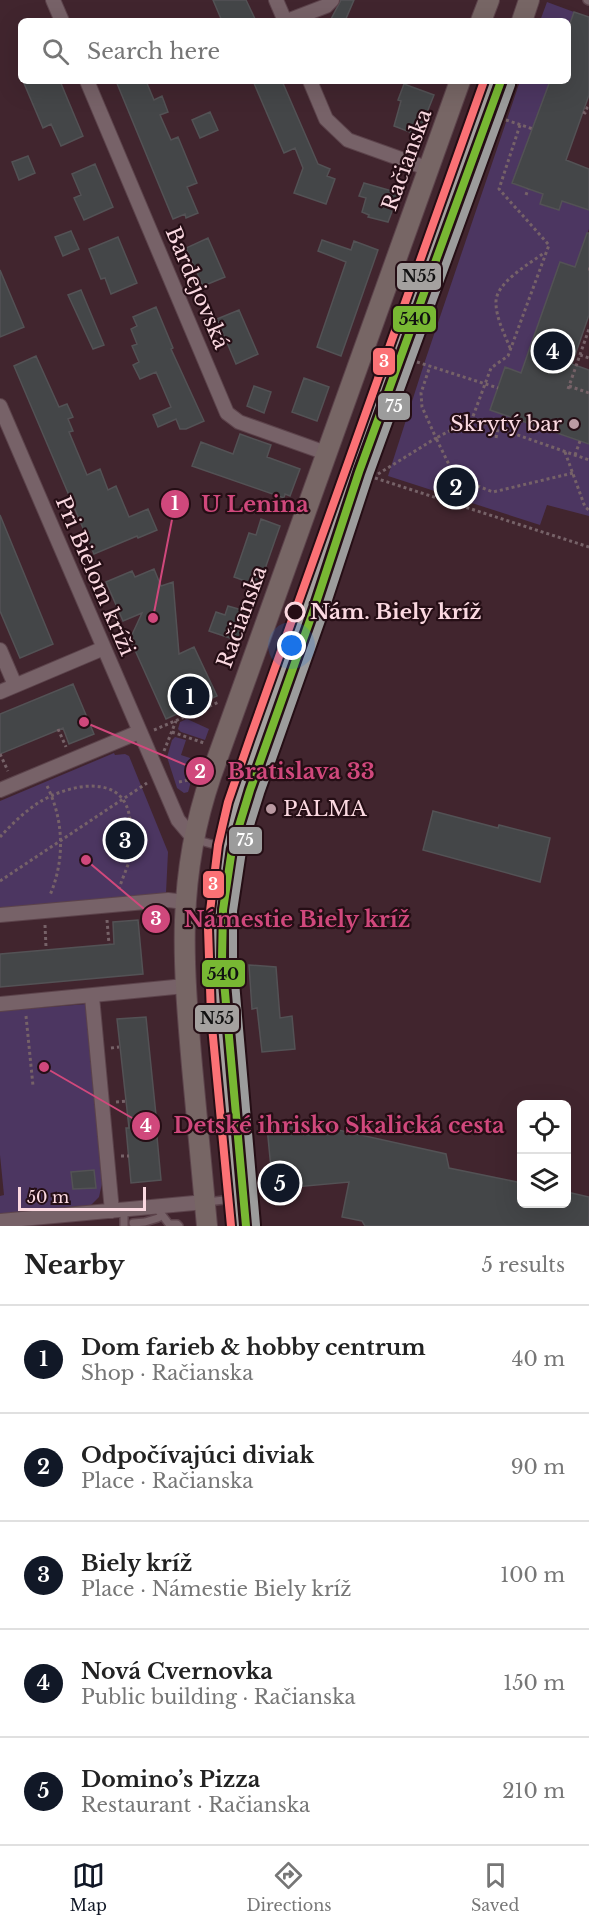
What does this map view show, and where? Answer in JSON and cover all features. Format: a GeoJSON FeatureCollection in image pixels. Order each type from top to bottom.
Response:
{"type":"FeatureCollection","features":[{"type":"Feature","properties":{"kind":"main road"},"geometry":{"type":"LineString","coordinates":[[482,18],[489,0]]}},
{"type":"Feature","properties":{"kind":"main road"},"geometry":{"type":"LineString","coordinates":[[523,18],[529,0]]}},
{"type":"Feature","properties":{"kind":"main road","name":"Račianska"},"geometry":{"type":"LineString","coordinates":[[207,1226],[185,986],[183,937],[185,902],[194,839],[207,788],[459,84]]}},
{"type":"Feature","properties":{"kind":"main road"},"geometry":{"type":"LineString","coordinates":[[246,1226],[222,951],[226,884],[232,849],[249,790],[315,606],[359,472],[500,84]]}},
{"type":"Feature","properties":{"kind":"street"},"geometry":{"type":"LineString","coordinates":[[53,0],[61,18]]}},
{"type":"Feature","properties":{"kind":"street"},"geometry":{"type":"LineString","coordinates":[[276,0],[285,18]]}},
{"type":"Feature","properties":{"kind":"street"},"geometry":{"type":"LineString","coordinates":[[294,18],[326,6],[332,0]]}},
{"type":"Feature","properties":{"kind":"street","name":"Bardejovská"},"geometry":{"type":"LineString","coordinates":[[88,84],[227,413],[239,422],[326,453]]}},
{"type":"Feature","properties":{"kind":"street"},"geometry":{"type":"LineString","coordinates":[[311,84],[326,119],[348,140],[429,169]]}},
{"type":"Feature","properties":{"kind":"street","name":"Pri Bielom kríži"},"geometry":{"type":"LineString","coordinates":[[0,406],[6,439],[146,732],[158,775],[178,820],[194,839]]}},
{"type":"Feature","properties":{"kind":"street"},"geometry":{"type":"LineString","coordinates":[[0,692],[104,648]]}},
{"type":"Feature","properties":{"kind":"street"},"geometry":{"type":"LineString","coordinates":[[0,650],[15,685]]}},
{"type":"Feature","properties":{"kind":"street"},"geometry":{"type":"LineString","coordinates":[[0,790],[146,732]]}},
{"type":"Feature","properties":{"kind":"street"},"geometry":{"type":"LineString","coordinates":[[0,915],[44,911],[111,910],[168,900],[185,902]]}},
{"type":"Feature","properties":{"kind":"street"},"geometry":{"type":"LineString","coordinates":[[0,1004],[185,986]]}},
{"type":"Feature","properties":{"kind":"street"},"geometry":{"type":"LineString","coordinates":[[92,996],[118,1210]]}},
{"type":"Feature","properties":{"kind":"street"},"geometry":{"type":"LineString","coordinates":[[0,1221],[118,1210],[159,1212],[205,1202]]}},
{"type":"Feature","properties":{"kind":"lane"},"geometry":{"type":"LineString","coordinates":[[194,839],[232,849]]}},
{"type":"Feature","properties":{"kind":"lane"},"geometry":{"type":"LineString","coordinates":[[205,1202],[243,1197]]}},
{"type":"Feature","properties":{"kind":"lane"},"geometry":{"type":"LineString","coordinates":[[118,1210],[124,1226]]}},
{"type":"Feature","properties":{"kind":"lane"},"geometry":{"type":"LineString","coordinates":[[133,1223],[145,1222],[159,1212]]}},
{"type":"Feature","properties":{"kind":"lane"},"geometry":{"type":"LineString","coordinates":[[155,1226],[159,1212]]}},
{"type":"Feature","properties":{"kind":"lane"},"geometry":{"type":"LineString","coordinates":[[159,1212],[170,1224],[179,1226]]}},
{"type":"Feature","properties":{"kind":"path"},"geometry":{"type":"LineString","coordinates":[[502,119],[533,129]]}},
{"type":"Feature","properties":{"kind":"path"},"geometry":{"type":"LineString","coordinates":[[520,125],[499,189],[549,245],[508,356],[491,368],[472,419],[436,438],[374,477],[589,547]]}},
{"type":"Feature","properties":{"kind":"path"},"geometry":{"type":"LineString","coordinates":[[526,195],[528,189]]}},
{"type":"Feature","properties":{"kind":"path"},"geometry":{"type":"LineString","coordinates":[[510,349],[495,302],[499,290],[509,279],[546,252]]}},
{"type":"Feature","properties":{"kind":"path"},"geometry":{"type":"LineString","coordinates":[[589,329],[584,336],[568,388],[589,393]]}},
{"type":"Feature","properties":{"kind":"path"},"geometry":{"type":"LineString","coordinates":[[580,355],[589,358]]}},
{"type":"Feature","properties":{"kind":"path"},"geometry":{"type":"LineString","coordinates":[[415,361],[498,388]]}},
{"type":"Feature","properties":{"kind":"path"},"geometry":{"type":"LineString","coordinates":[[430,366],[421,393],[422,407],[455,477],[493,492],[573,473]]}},
{"type":"Feature","properties":{"kind":"path"},"geometry":{"type":"LineString","coordinates":[[472,419],[589,460]]}},
{"type":"Feature","properties":{"kind":"path"},"geometry":{"type":"LineString","coordinates":[[496,438],[498,428]]}},
{"type":"Feature","properties":{"kind":"path"},"geometry":{"type":"LineString","coordinates":[[575,455],[580,441]]}},
{"type":"Feature","properties":{"kind":"path"},"geometry":{"type":"LineString","coordinates":[[566,452],[585,507],[589,510]]}},
{"type":"Feature","properties":{"kind":"path"},"geometry":{"type":"LineString","coordinates":[[146,732],[224,700]]}},
{"type":"Feature","properties":{"kind":"path"},"geometry":{"type":"LineString","coordinates":[[162,755],[176,721]]}},
{"type":"Feature","properties":{"kind":"path"},"geometry":{"type":"LineString","coordinates":[[58,729],[67,749]]}},
{"type":"Feature","properties":{"kind":"path"},"geometry":{"type":"LineString","coordinates":[[172,732],[208,744]]}},
{"type":"Feature","properties":{"kind":"path"},"geometry":{"type":"LineString","coordinates":[[0,754],[9,773]]}},
{"type":"Feature","properties":{"kind":"path"},"geometry":{"type":"LineString","coordinates":[[41,773],[57,811],[62,840],[59,866],[44,911],[46,947]]}},
{"type":"Feature","properties":{"kind":"path"},"geometry":{"type":"LineString","coordinates":[[0,881],[158,775]]}},
{"type":"Feature","properties":{"kind":"path"},"geometry":{"type":"LineString","coordinates":[[176,786],[182,781],[195,780]]}},
{"type":"Feature","properties":{"kind":"path"},"geometry":{"type":"LineString","coordinates":[[0,837],[37,804],[73,788],[100,787],[119,794],[129,812],[132,849],[130,860],[107,917],[109,944]]}},
{"type":"Feature","properties":{"kind":"path"},"geometry":{"type":"LineString","coordinates":[[24,1003],[33,1086]]}},
{"type":"Feature","properties":{"kind":"shaded area"},"geometry":{"type":"Polygon","coordinates":[[[547,2],[574,12],[571,20],[571,18],[541,18],[547,2]]]}},
{"type":"Feature","properties":{"kind":"shaded area"},"geometry":{"type":"Polygon","coordinates":[[[519,84],[549,84],[512,183],[543,194],[540,204],[558,210],[562,201],[580,207],[589,207],[589,229],[575,267],[560,262],[521,373],[505,368],[491,409],[589,444],[589,516],[547,505],[540,525],[388,476],[519,84]]]}},
{"type":"Feature","properties":{"kind":"shaded area"},"geometry":{"type":"Polygon","coordinates":[[[187,719],[209,729],[205,740],[178,729],[180,722],[187,719]]]}},
{"type":"Feature","properties":{"kind":"shaded area"},"geometry":{"type":"Polygon","coordinates":[[[175,737],[186,740],[181,755],[196,760],[188,792],[184,793],[177,788],[167,757],[175,737]]]}},
{"type":"Feature","properties":{"kind":"shaded area"},"geometry":{"type":"Polygon","coordinates":[[[114,753],[129,756],[168,852],[166,893],[0,910],[0,801],[114,753]]]}},
{"type":"Feature","properties":{"kind":"shaded area"},"geometry":{"type":"Polygon","coordinates":[[[87,1004],[103,1179],[99,1197],[90,1206],[0,1214],[0,1196],[4,1195],[0,1155],[0,1011],[87,1004]]]}},
{"type":"Feature","properties":{"kind":"building"},"geometry":{"type":"Polygon","coordinates":[[[213,0],[246,0],[255,18],[221,18],[213,0]]]}},
{"type":"Feature","properties":{"kind":"building"},"geometry":{"type":"Polygon","coordinates":[[[341,0],[354,0],[346,18],[332,18],[341,0]]]}},
{"type":"Feature","properties":{"kind":"building"},"geometry":{"type":"Polygon","coordinates":[[[574,12],[589,17],[589,95],[566,160],[589,169],[589,210],[562,201],[559,210],[540,204],[543,194],[512,183],[549,84],[571,84],[571,20],[574,12]]]}},
{"type":"Feature","properties":{"kind":"building"},"geometry":{"type":"Polygon","coordinates":[[[24,84],[61,84],[83,136],[61,146],[51,124],[43,128],[24,84]]]}},
{"type":"Feature","properties":{"kind":"building"},"geometry":{"type":"Polygon","coordinates":[[[117,84],[147,84],[154,100],[162,96],[168,112],[160,115],[171,140],[178,137],[197,183],[187,187],[198,213],[186,218],[185,214],[173,219],[117,84]]]}},
{"type":"Feature","properties":{"kind":"building"},"geometry":{"type":"Polygon","coordinates":[[[254,84],[283,84],[318,164],[330,169],[327,176],[335,179],[326,204],[294,193],[303,168],[295,148],[284,153],[254,84]]]}},
{"type":"Feature","properties":{"kind":"building"},"geometry":{"type":"Polygon","coordinates":[[[404,84],[434,95],[418,135],[394,126],[401,101],[398,100],[404,84]]]}},
{"type":"Feature","properties":{"kind":"building"},"geometry":{"type":"Polygon","coordinates":[[[210,112],[218,130],[200,138],[192,120],[210,112]]]}},
{"type":"Feature","properties":{"kind":"building"},"geometry":{"type":"Polygon","coordinates":[[[28,156],[35,173],[19,180],[12,162],[28,156]]]}},
{"type":"Feature","properties":{"kind":"building"},"geometry":{"type":"Polygon","coordinates":[[[95,164],[113,207],[84,220],[74,198],[81,195],[72,174],[95,164]]]}},
{"type":"Feature","properties":{"kind":"building"},"geometry":{"type":"Polygon","coordinates":[[[364,183],[399,193],[388,222],[368,217],[369,215],[362,212],[366,198],[359,196],[364,183]]]}},
{"type":"Feature","properties":{"kind":"building"},"geometry":{"type":"Polygon","coordinates":[[[71,231],[79,249],[63,256],[55,237],[71,231]]]}},
{"type":"Feature","properties":{"kind":"building"},"geometry":{"type":"Polygon","coordinates":[[[587,233],[589,233],[589,315],[572,364],[589,370],[589,444],[490,410],[505,367],[521,373],[560,262],[575,267],[587,233]]]}},
{"type":"Feature","properties":{"kind":"building"},"geometry":{"type":"Polygon","coordinates":[[[118,237],[137,283],[111,294],[105,278],[101,279],[89,249],[118,237]]]}},
{"type":"Feature","properties":{"kind":"building"},"geometry":{"type":"Polygon","coordinates":[[[208,238],[225,277],[203,286],[186,248],[208,238]]]}},
{"type":"Feature","properties":{"kind":"building"},"geometry":{"type":"Polygon","coordinates":[[[322,240],[351,250],[354,241],[378,250],[341,356],[317,347],[346,262],[318,251],[322,240]]]}},
{"type":"Feature","properties":{"kind":"building"},"geometry":{"type":"Polygon","coordinates":[[[0,270],[24,327],[0,337],[0,270]]]}},
{"type":"Feature","properties":{"kind":"building"},"geometry":{"type":"Polygon","coordinates":[[[81,290],[104,345],[93,349],[68,295],[81,290]]]}},
{"type":"Feature","properties":{"kind":"building"},"geometry":{"type":"Polygon","coordinates":[[[156,307],[173,348],[171,349],[204,421],[186,429],[180,429],[176,419],[158,427],[153,415],[171,407],[156,372],[140,379],[133,365],[139,362],[132,346],[137,344],[131,329],[137,326],[133,317],[156,307]]]}},
{"type":"Feature","properties":{"kind":"building"},"geometry":{"type":"Polygon","coordinates":[[[239,310],[258,354],[236,364],[217,319],[239,310]]]}},
{"type":"Feature","properties":{"kind":"building"},"geometry":{"type":"Polygon","coordinates":[[[36,356],[59,407],[67,404],[73,417],[68,419],[73,431],[69,432],[87,475],[100,469],[108,490],[116,486],[129,517],[148,509],[157,530],[94,554],[14,366],[36,356]]]}},
{"type":"Feature","properties":{"kind":"building"},"geometry":{"type":"Polygon","coordinates":[[[304,378],[329,387],[317,421],[292,412],[304,378]]]}},
{"type":"Feature","properties":{"kind":"building"},"geometry":{"type":"Polygon","coordinates":[[[254,386],[271,392],[264,413],[247,406],[254,386]]]}},
{"type":"Feature","properties":{"kind":"building"},"geometry":{"type":"Polygon","coordinates":[[[240,434],[271,445],[267,457],[300,469],[290,496],[285,494],[284,498],[192,466],[201,442],[233,454],[240,434]]]}},
{"type":"Feature","properties":{"kind":"building"},"geometry":{"type":"Polygon","coordinates":[[[0,515],[53,644],[20,658],[0,611],[0,515]]]}},
{"type":"Feature","properties":{"kind":"building"},"geometry":{"type":"Polygon","coordinates":[[[261,519],[280,526],[259,586],[234,577],[249,533],[256,535],[261,519]]]}},
{"type":"Feature","properties":{"kind":"building"},"geometry":{"type":"Polygon","coordinates":[[[154,569],[161,586],[173,582],[179,654],[194,647],[217,696],[166,719],[130,639],[142,613],[123,621],[106,582],[132,571],[135,577],[154,569]]]}},
{"type":"Feature","properties":{"kind":"building"},"geometry":{"type":"Polygon","coordinates":[[[228,606],[249,612],[239,641],[209,631],[216,612],[225,615],[228,606]]]}},
{"type":"Feature","properties":{"kind":"building"},"geometry":{"type":"Polygon","coordinates":[[[73,684],[94,734],[69,744],[63,728],[0,754],[0,714],[73,684]]]}},
{"type":"Feature","properties":{"kind":"building"},"geometry":{"type":"Polygon","coordinates":[[[433,811],[498,828],[499,825],[550,838],[540,882],[423,850],[433,811]]]}},
{"type":"Feature","properties":{"kind":"building"},"geometry":{"type":"Polygon","coordinates":[[[138,920],[143,974],[0,987],[0,954],[114,944],[113,922],[138,920]]]}},
{"type":"Feature","properties":{"kind":"building"},"geometry":{"type":"Polygon","coordinates":[[[249,965],[276,967],[280,1018],[292,1016],[295,1049],[262,1052],[257,1008],[252,1009],[249,965]]]}},
{"type":"Feature","properties":{"kind":"building"},"geometry":{"type":"Polygon","coordinates":[[[146,1017],[161,1180],[131,1183],[126,1128],[129,1128],[117,1019],[146,1017]]]}},
{"type":"Feature","properties":{"kind":"building"},"geometry":{"type":"Polygon","coordinates":[[[328,1121],[329,1128],[446,1154],[449,1168],[517,1182],[517,1208],[571,1208],[571,1193],[589,1197],[589,1226],[365,1226],[362,1221],[342,1217],[349,1182],[273,1189],[267,1127],[328,1121]]]}},
{"type":"Feature","properties":{"kind":"building"},"geometry":{"type":"Polygon","coordinates":[[[94,1170],[96,1188],[73,1189],[71,1172],[94,1170]]]}},
{"type":"Feature","properties":{"kind":"transit line","name":"3"},"geometry":{"type":"LineString","coordinates":[[231,1226],[211,1016],[208,928],[218,845],[228,802],[250,738],[483,84]]}},
{"type":"Feature","properties":{"kind":"transit line","name":"N55"},"geometry":{"type":"LineString","coordinates":[[235,1226],[212,960],[213,908],[222,847],[240,787],[305,603],[349,468],[489,84]]}},
{"type":"Feature","properties":{"kind":"transit line","name":"540"},"geometry":{"type":"LineString","coordinates":[[246,1226],[222,959],[223,910],[232,849],[359,472],[500,84]]}},
{"type":"Feature","properties":{"kind":"transit line","name":"75"},"geometry":{"type":"LineString","coordinates":[[256,1225],[233,959],[233,911],[242,851],[369,475],[511,85]]}},
{"type":"Feature","properties":{"kind":"place","name":"Nová Cvernovka"},"geometry":{"type":"Point","coordinates":[553,351]}},
{"type":"Feature","properties":{"kind":"place","name":"Skrytý bar"},"geometry":{"type":"Point","coordinates":[574,424]}},
{"type":"Feature","properties":{"kind":"place","name":"Odpočívajúci diviak"},"geometry":{"type":"Point","coordinates":[456,487]}},
{"type":"Feature","properties":{"kind":"place","name":"Nám. Biely kríž"},"geometry":{"type":"Point","coordinates":[295,612]}},
{"type":"Feature","properties":{"kind":"place","name":"U Lenina"},"geometry":{"type":"Point","coordinates":[153,618]}},
{"type":"Feature","properties":{"kind":"place","name":"Dom farieb & hobby centrum"},"geometry":{"type":"Point","coordinates":[190,696]}},
{"type":"Feature","properties":{"kind":"place","name":"Bratislava 33"},"geometry":{"type":"Point","coordinates":[84,722]}},
{"type":"Feature","properties":{"kind":"place","name":"PALMA"},"geometry":{"type":"Point","coordinates":[271,809]}},
{"type":"Feature","properties":{"kind":"place","name":"Biely kríž"},"geometry":{"type":"Point","coordinates":[125,840]}},
{"type":"Feature","properties":{"kind":"place","name":"Námestie Biely kríž"},"geometry":{"type":"Point","coordinates":[86,860]}},
{"type":"Feature","properties":{"kind":"place","name":"Detské ihrisko Skalická cesta"},"geometry":{"type":"Point","coordinates":[44,1067]}},
{"type":"Feature","properties":{"kind":"place","name":"Domino’s Pizza"},"geometry":{"type":"Point","coordinates":[280,1183]}}]}
